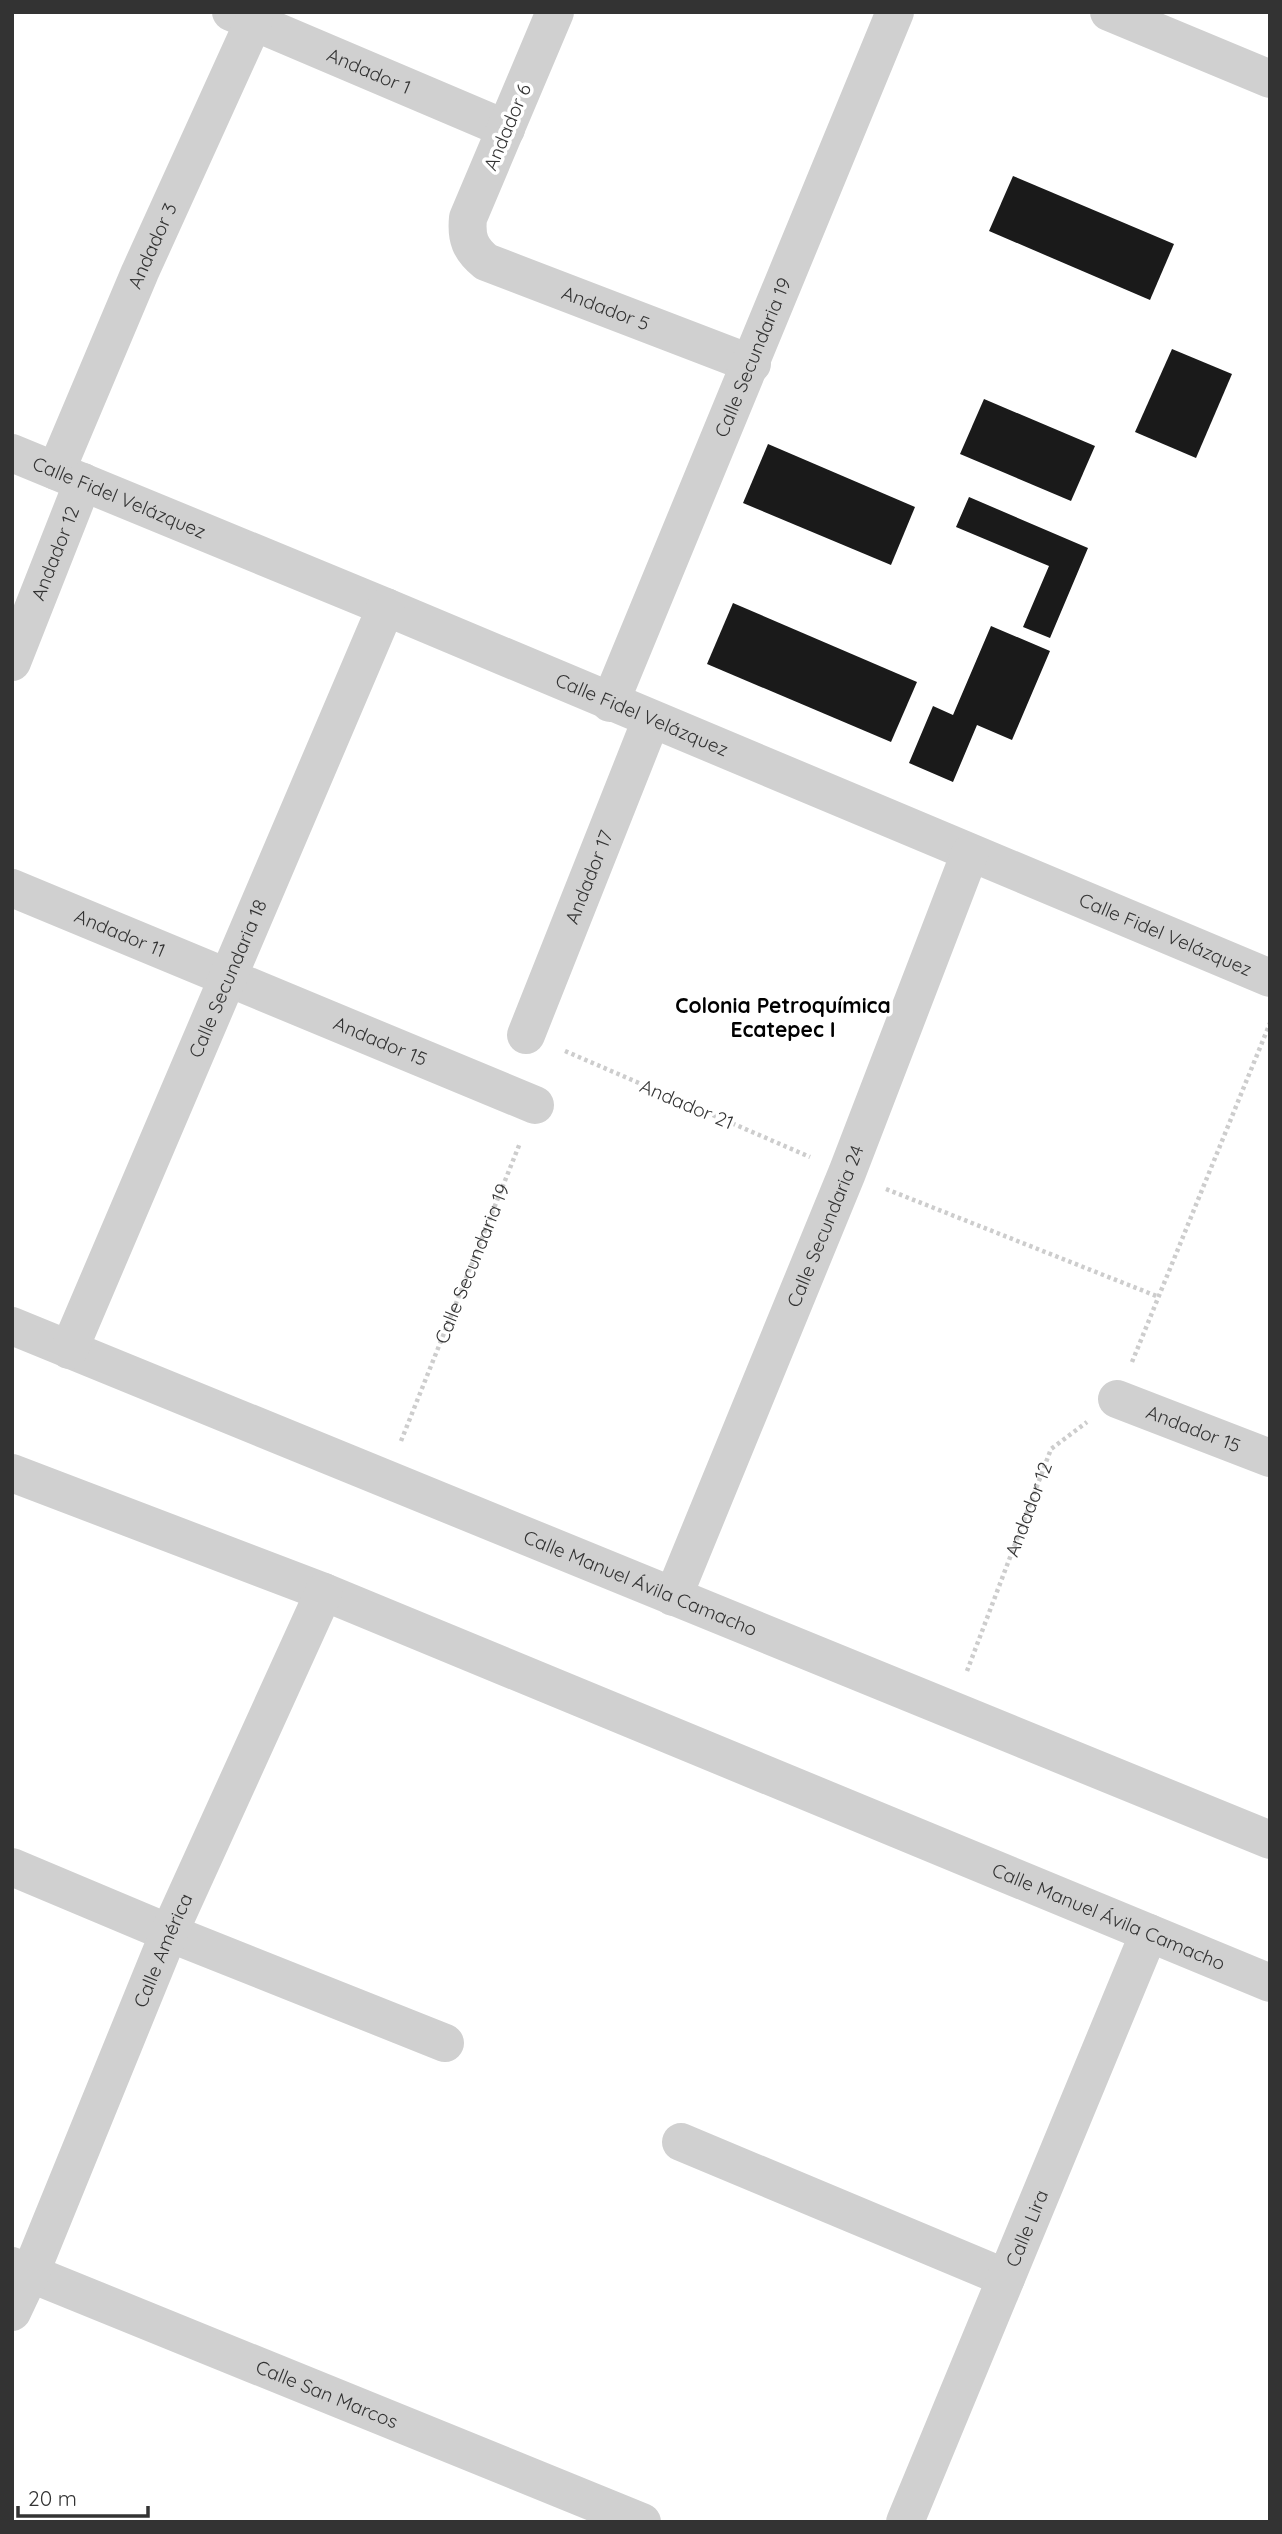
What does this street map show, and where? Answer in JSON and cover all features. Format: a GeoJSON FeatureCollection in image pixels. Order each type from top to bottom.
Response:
{"type":"FeatureCollection","features":[{"type":"Feature","properties":{"kind":"street","name":"Andador 6"},"geometry":{"type":"LineString","coordinates":[[469,243],[468,218],[555,12]]}},
{"type":"Feature","properties":{"kind":"street","name":"Calle Secundaria 19"},"geometry":{"type":"LineString","coordinates":[[610,703],[895,12]]}},
{"type":"Feature","properties":{"kind":"street"},"geometry":{"type":"LineString","coordinates":[[1109,12],[1270,79]]}},
{"type":"Feature","properties":{"kind":"street","name":"Andador 1"},"geometry":{"type":"LineString","coordinates":[[243,17],[506,129]]}},
{"type":"Feature","properties":{"kind":"street","name":"Andador 3"},"geometry":{"type":"LineString","coordinates":[[69,477],[141,272],[243,17]]}},
{"type":"Feature","properties":{"kind":"street","name":"Andador 5"},"geometry":{"type":"LineString","coordinates":[[469,243],[475,254],[486,262],[752,364]]}},
{"type":"Feature","properties":{"kind":"street","name":"Calle Fidel Velázquez"},"geometry":{"type":"LineString","coordinates":[[12,453],[1270,978]]}},
{"type":"Feature","properties":{"kind":"street","name":"Andador 12"},"geometry":{"type":"LineString","coordinates":[[12,662],[69,477]]}},
{"type":"Feature","properties":{"kind":"street","name":"Calle Secundaria 18"},"geometry":{"type":"LineString","coordinates":[[69,1350],[386,607]]}},
{"type":"Feature","properties":{"kind":"street","name":"Andador 17"},"geometry":{"type":"LineString","coordinates":[[526,1035],[651,720]]}},
{"type":"Feature","properties":{"kind":"street","name":"Calle Secundaria 24"},"geometry":{"type":"LineString","coordinates":[[673,1597],[847,1173],[970,853]]}},
{"type":"Feature","properties":{"kind":"street","name":"Andador 11"},"geometry":{"type":"LineString","coordinates":[[12,888],[227,978]]}},
{"type":"Feature","properties":{"kind":"street","name":"Andador 15"},"geometry":{"type":"LineString","coordinates":[[227,978],[535,1105]]}},
{"type":"Feature","properties":{"kind":"street","name":"Calle Manuel Ávila Camacho"},"geometry":{"type":"LineString","coordinates":[[12,1326],[951,1711],[1267,1832]]}},
{"type":"Feature","properties":{"kind":"street","name":"Andador 15"},"geometry":{"type":"LineString","coordinates":[[1117,1399],[1270,1458]]}},
{"type":"Feature","properties":{"kind":"street","name":"Calle Manuel Ávila Camacho"},"geometry":{"type":"LineString","coordinates":[[12,1473],[324,1592],[1270,1983]]}},
{"type":"Feature","properties":{"kind":"street","name":"Calle América"},"geometry":{"type":"LineString","coordinates":[[12,2312],[21,2270],[169,1933],[324,1592]]}},
{"type":"Feature","properties":{"kind":"street"},"geometry":{"type":"LineString","coordinates":[[12,1867],[445,2043]]}},
{"type":"Feature","properties":{"kind":"street","name":"Calle Lira"},"geometry":{"type":"LineString","coordinates":[[905,2522],[1149,1933]]}},
{"type":"Feature","properties":{"kind":"street"},"geometry":{"type":"LineString","coordinates":[[681,2143],[1006,2278]]}},
{"type":"Feature","properties":{"kind":"street","name":"Calle San Marcos"},"geometry":{"type":"LineString","coordinates":[[21,2270],[642,2522]]}},
{"type":"Feature","properties":{"kind":"path"},"geometry":{"type":"LineString","coordinates":[[1117,1399],[1270,1023]]}},
{"type":"Feature","properties":{"kind":"path","name":"Andador 21"},"geometry":{"type":"LineString","coordinates":[[526,1035],[847,1173],[1159,1297]]}},
{"type":"Feature","properties":{"kind":"path","name":"Calle Secundaria 19"},"geometry":{"type":"LineString","coordinates":[[386,1478],[535,1105]]}},
{"type":"Feature","properties":{"kind":"path","name":"Andador 12"},"geometry":{"type":"LineString","coordinates":[[951,1711],[1051,1449],[1117,1399]]}},
{"type":"Feature","properties":{"kind":"building"},"geometry":{"type":"Polygon","coordinates":[[[1013,176],[1174,244],[1150,300],[989,231],[1013,176]]]}},
{"type":"Feature","properties":{"kind":"building"},"geometry":{"type":"Polygon","coordinates":[[[1172,349],[1232,374],[1196,458],[1135,432],[1172,349]]]}},
{"type":"Feature","properties":{"kind":"building"},"geometry":{"type":"Polygon","coordinates":[[[984,399],[1095,446],[1071,501],[960,454],[984,399]]]}},
{"type":"Feature","properties":{"kind":"building"},"geometry":{"type":"Polygon","coordinates":[[[768,444],[915,507],[891,565],[743,503],[768,444]]]}},
{"type":"Feature","properties":{"kind":"building"},"geometry":{"type":"Polygon","coordinates":[[[969,497],[1088,548],[1050,638],[1023,627],[1049,566],[956,527],[969,497]]]}},
{"type":"Feature","properties":{"kind":"building"},"geometry":{"type":"Polygon","coordinates":[[[733,603],[917,682],[891,742],[707,664],[733,603]]]}},
{"type":"Feature","properties":{"kind":"building"},"geometry":{"type":"Polygon","coordinates":[[[991,626],[1050,651],[1012,740],[977,725],[953,782],[909,763],[933,706],[953,715],[991,626]]]}},
{"type":"Feature","properties":{"kind":"district","name":"Colonia Petroquímica Ecatepec I"},"geometry":{"type":"Point","coordinates":[783,1017]}}]}
